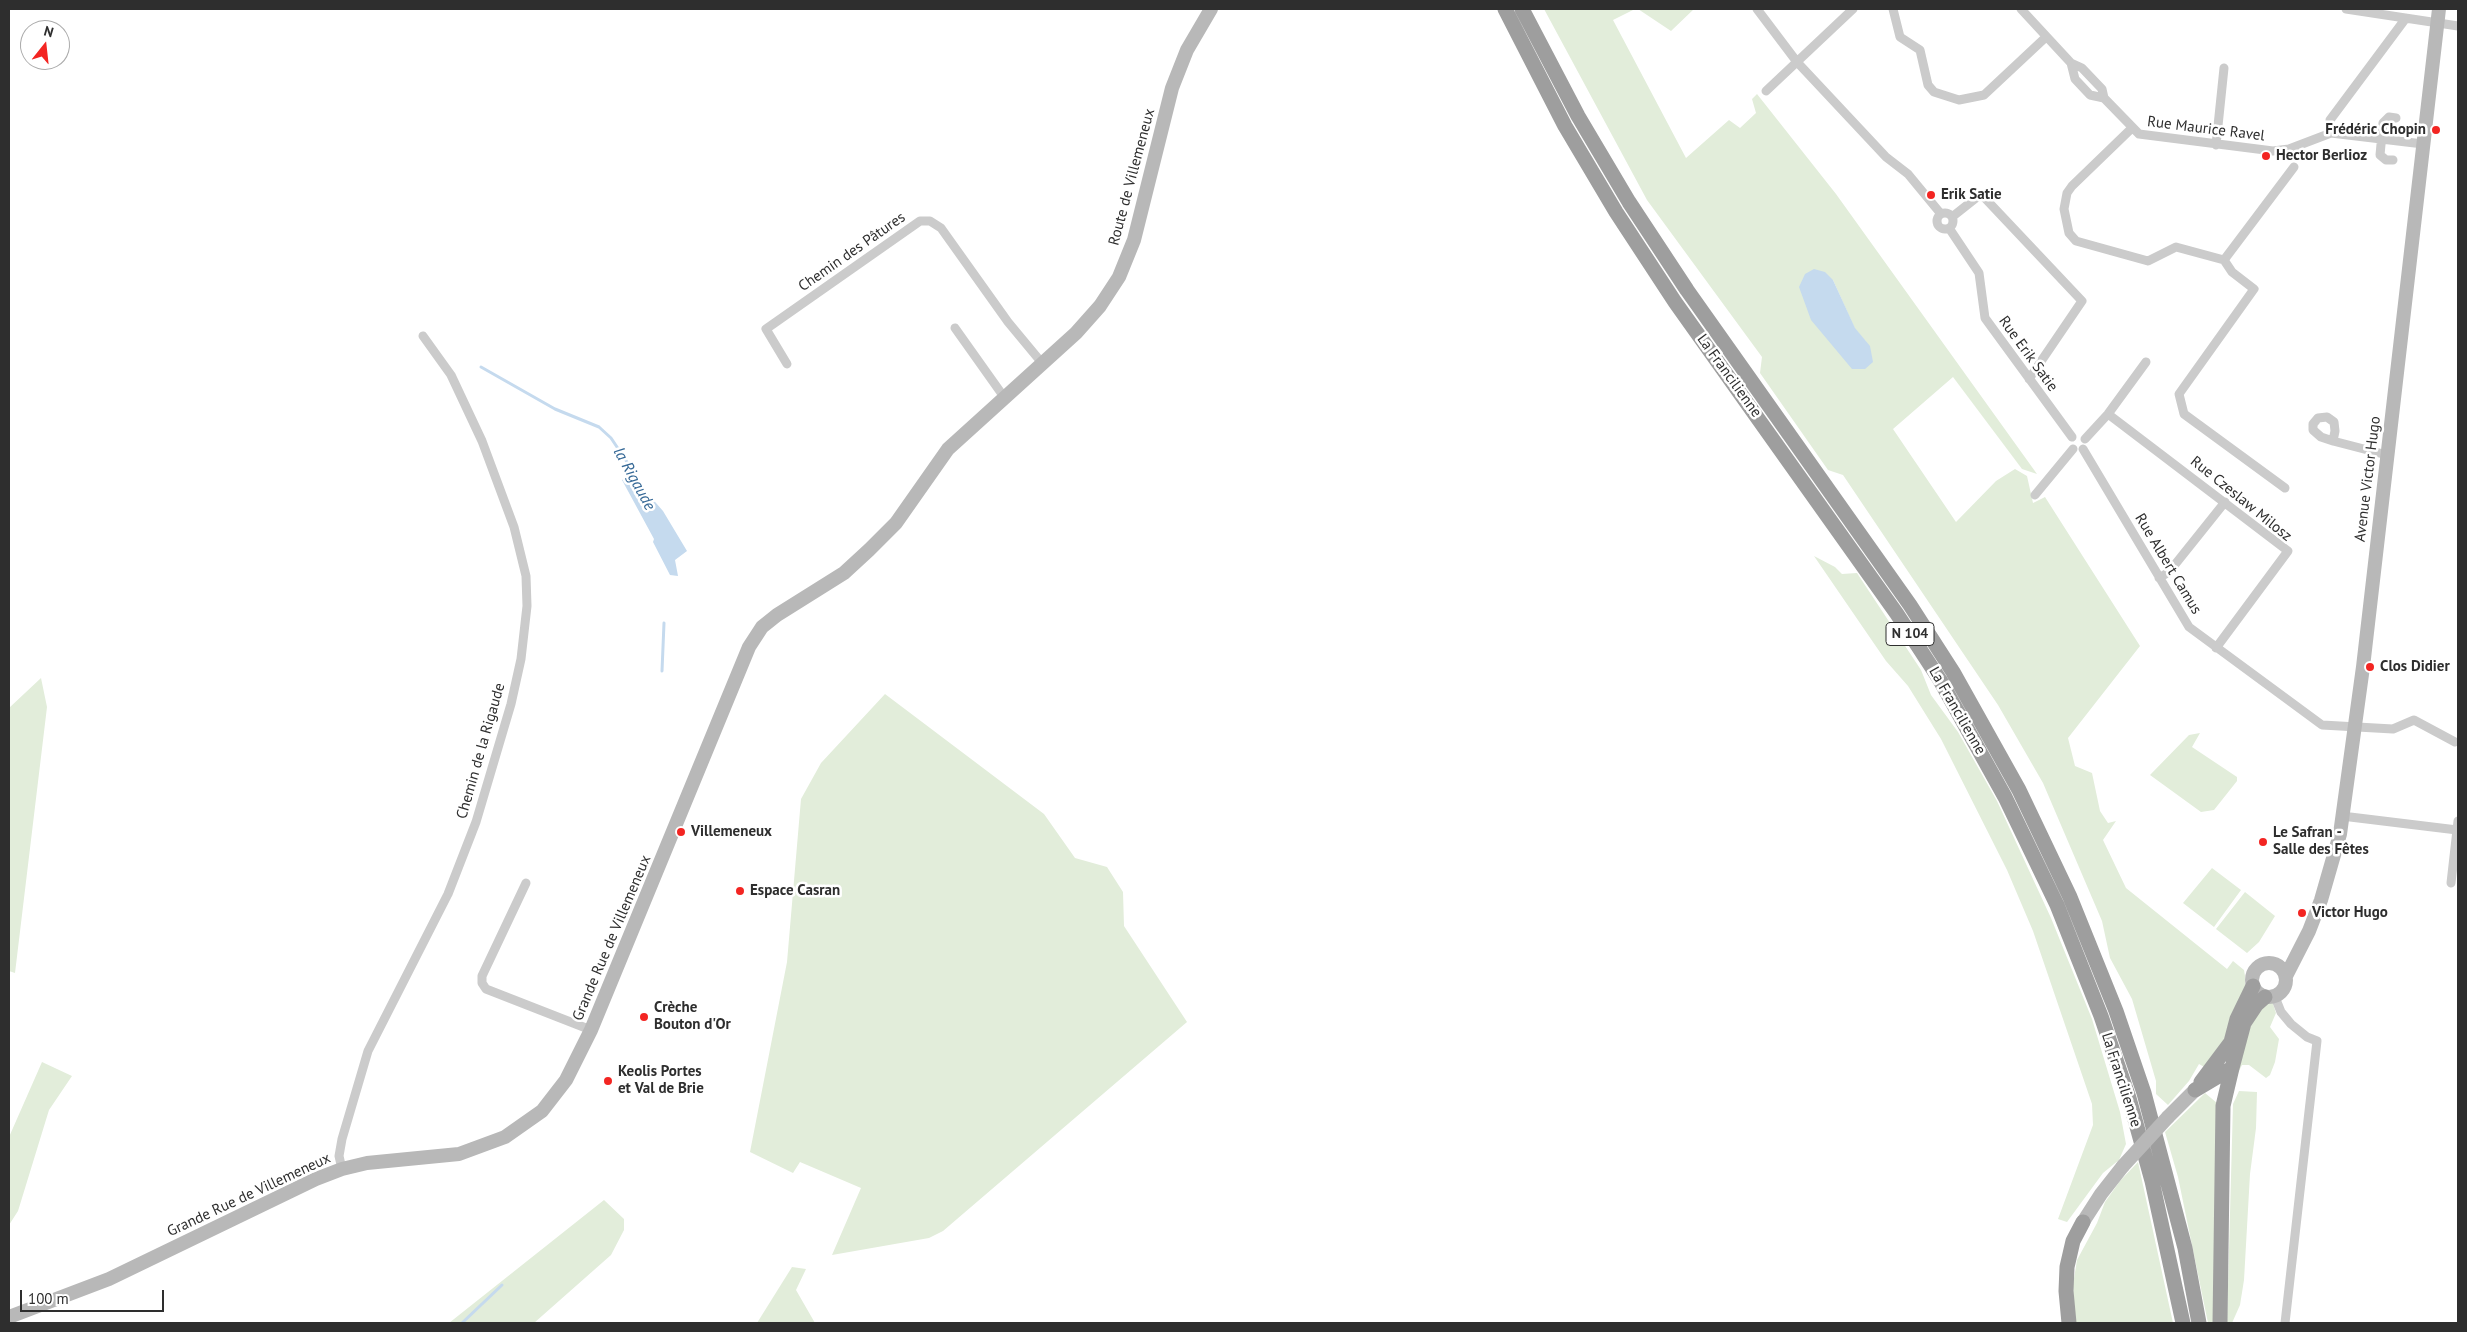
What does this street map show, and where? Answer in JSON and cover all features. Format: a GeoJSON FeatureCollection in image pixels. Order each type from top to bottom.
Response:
{"type":"FeatureCollection","features":[{"type":"Feature","properties":{"kind":"highway","name":"La Francilienne"},"geometry":{"type":"LineString","coordinates":[[1504,9],[1565,126],[1616,212],[1675,302],[1897,614],[1940,680],[2006,797],[2057,905],[2101,1016],[2123,1080],[2152,1181],[2183,1323]]}},
{"type":"Feature","properties":{"kind":"highway","name":"La Francilienne"},"geometry":{"type":"LineString","coordinates":[[1522,9],[1578,116],[1629,202],[1687,290],[1910,605],[1953,672],[2019,790],[2074,906],[2116,1011],[2144,1094],[2185,1248],[2199,1323]]}},
{"type":"Feature","properties":{"kind":"highway"},"geometry":{"type":"LineString","coordinates":[[2195,1090],[2231,1042],[2237,1019],[2253,986]]}},
{"type":"Feature","properties":{"kind":"highway"},"geometry":{"type":"LineString","coordinates":[[2220,1323],[2223,1106],[2244,1023],[2256,1005],[2270,997]]}},
{"type":"Feature","properties":{"kind":"highway"},"geometry":{"type":"LineString","coordinates":[[2195,1090],[2232,1068]]}},
{"type":"Feature","properties":{"kind":"highway"},"geometry":{"type":"LineString","coordinates":[[2195,1090],[2212,1093],[2223,1106]]}},
{"type":"Feature","properties":{"kind":"highway"},"geometry":{"type":"LineString","coordinates":[[2069,1323],[2066,1291],[2067,1268],[2073,1241],[2083,1222]]}},
{"type":"Feature","properties":{"kind":"main road","name":"Route de Villemeneux"},"geometry":{"type":"LineString","coordinates":[[1043,363],[1100,306],[1119,277],[1138,226],[1172,88],[1187,50],[1211,9]]}},
{"type":"Feature","properties":{"kind":"main road","name":"Avenue Victor Hugo"},"geometry":{"type":"LineString","coordinates":[[2286,976],[2309,931],[2328,882],[2342,816],[2387,455],[2438,16]]}},
{"type":"Feature","properties":{"kind":"main road","name":"Grande Rue de Villemeneux"},"geometry":{"type":"LineString","coordinates":[[9,1317],[109,1279],[316,1178],[342,1169],[366,1164],[459,1154],[504,1137],[542,1111],[566,1080],[591,1030],[749,647],[762,628],[777,615],[844,573],[869,550],[896,523],[948,449],[1043,363]]}},
{"type":"Feature","properties":{"kind":"main road"},"geometry":{"type":"LineString","coordinates":[[2273,963],[2279,966],[2286,976],[2285,987],[2270,997],[2260,995],[2253,986],[2252,976],[2258,966],[2273,963],[2300,947]]}},
{"type":"Feature","properties":{"kind":"main road"},"geometry":{"type":"LineString","coordinates":[[2083,1222],[2101,1194],[2123,1166],[2195,1090]]}},
{"type":"Feature","properties":{"kind":"street","name":"Rue Erik Satie"},"geometry":{"type":"LineString","coordinates":[[1757,9],[1797,62],[1886,157],[1908,174],[1941,214],[1937,221],[1938,225],[1942,229],[1949,228],[1979,273],[1985,318],[2072,437]]}},
{"type":"Feature","properties":{"kind":"street"},"geometry":{"type":"LineString","coordinates":[[1766,91],[1853,9]]}},
{"type":"Feature","properties":{"kind":"street"},"geometry":{"type":"LineString","coordinates":[[1893,9],[1900,37],[1920,50],[1928,85],[1934,92],[1959,100],[1984,95],[2046,36]]}},
{"type":"Feature","properties":{"kind":"street","name":"Rue Maurice Ravel"},"geometry":{"type":"LineString","coordinates":[[2021,9],[2071,62],[2082,68],[2102,89],[2104,98],[2139,134],[2149,137],[2273,151],[2295,147],[2318,136],[2339,133],[2423,144]]}},
{"type":"Feature","properties":{"kind":"street"},"geometry":{"type":"LineString","coordinates":[[2346,9],[2406,18],[2438,16],[2458,26]]}},
{"type":"Feature","properties":{"kind":"street"},"geometry":{"type":"LineString","coordinates":[[2330,120],[2406,18]]}},
{"type":"Feature","properties":{"kind":"street","name":"Rue Maurice Ravel"},"geometry":{"type":"LineString","coordinates":[[2071,62],[2075,79],[2090,95],[2104,98]]}},
{"type":"Feature","properties":{"kind":"street"},"geometry":{"type":"LineString","coordinates":[[2216,145],[2224,68]]}},
{"type":"Feature","properties":{"kind":"street"},"geometry":{"type":"LineString","coordinates":[[2393,160],[2386,160],[2380,155],[2381,138],[2383,123],[2389,117],[2396,118]]}},
{"type":"Feature","properties":{"kind":"street"},"geometry":{"type":"LineString","coordinates":[[2132,128],[2067,193],[2064,209],[2069,234],[2076,240],[2148,261],[2176,247],[2224,260],[2232,272],[2254,289],[2179,394],[2184,414],[2285,488]]}},
{"type":"Feature","properties":{"kind":"street"},"geometry":{"type":"LineString","coordinates":[[2224,260],[2294,167]]}},
{"type":"Feature","properties":{"kind":"street"},"geometry":{"type":"LineString","coordinates":[[1952,217],[1981,194],[2082,301],[2029,379]]}},
{"type":"Feature","properties":{"kind":"street"},"geometry":{"type":"LineString","coordinates":[[1941,214],[1945,213],[1952,217]]}},
{"type":"Feature","properties":{"kind":"street"},"geometry":{"type":"LineString","coordinates":[[1949,228],[1953,224],[1952,217]]}},
{"type":"Feature","properties":{"kind":"street","name":"Chemin des Pâtures"},"geometry":{"type":"LineString","coordinates":[[787,364],[766,329],[920,221],[930,221],[941,228],[1008,322],[1043,363]]}},
{"type":"Feature","properties":{"kind":"street"},"geometry":{"type":"LineString","coordinates":[[955,328],[1004,397]]}},
{"type":"Feature","properties":{"kind":"street","name":"Chemin de la Rigaude"},"geometry":{"type":"LineString","coordinates":[[342,1169],[339,1156],[342,1139],[368,1051],[448,894],[476,822],[511,704],[521,659],[527,606],[526,576],[514,527],[482,440],[451,376],[423,336]]}},
{"type":"Feature","properties":{"kind":"street"},"geometry":{"type":"LineString","coordinates":[[2085,439],[2108,414],[2146,362]]}},
{"type":"Feature","properties":{"kind":"street","name":"Rue Czeslaw Milosz"},"geometry":{"type":"LineString","coordinates":[[2108,414],[2288,551],[2216,648]]}},
{"type":"Feature","properties":{"kind":"street"},"geometry":{"type":"LineString","coordinates":[[2078,435],[2085,439],[2086,445],[2078,451],[2073,449],[2070,444],[2072,437],[2078,435]]}},
{"type":"Feature","properties":{"kind":"street"},"geometry":{"type":"LineString","coordinates":[[2333,440],[2387,455]]}},
{"type":"Feature","properties":{"kind":"street"},"geometry":{"type":"LineString","coordinates":[[2035,494],[2073,449]]}},
{"type":"Feature","properties":{"kind":"street","name":"Rue Albert Camus"},"geometry":{"type":"LineString","coordinates":[[2083,449],[2186,623],[2216,648],[2315,722],[2327,727],[2354,726],[2393,729],[2418,721],[2455,742]]}},
{"type":"Feature","properties":{"kind":"street"},"geometry":{"type":"LineString","coordinates":[[2159,578],[2169,572],[2224,502]]}},
{"type":"Feature","properties":{"kind":"street"},"geometry":{"type":"LineString","coordinates":[[2342,816],[2458,825],[2452,882]]}},
{"type":"Feature","properties":{"kind":"street"},"geometry":{"type":"LineString","coordinates":[[526,883],[482,976],[483,986],[537,1011],[591,1030]]}},
{"type":"Feature","properties":{"kind":"street"},"geometry":{"type":"LineString","coordinates":[[2270,997],[2291,1024],[2307,1037],[2316,1041],[2285,1323]]}},
{"type":"Feature","properties":{"kind":"green space"},"geometry":{"type":"Polygon","coordinates":[[[1544,9],[1635,9],[1613,20],[1686,158],[1729,120],[1740,128],[1756,113],[1752,99],[1757,94],[1836,194],[2037,474],[2022,469],[1953,377],[1893,429],[1956,522],[1996,481],[2015,469],[2027,476],[2033,503],[2045,497],[2140,646],[2068,738],[2075,766],[2092,773],[2100,811],[2108,823],[2116,821],[2103,840],[2126,888],[2227,969],[2233,961],[2244,970],[2245,976],[2245,993],[2227,1039],[2206,1068],[2199,1064],[2189,1081],[2168,1105],[2156,1094],[2156,1081],[2132,999],[2110,958],[2102,921],[2043,783],[1998,705],[1843,475],[1828,470],[1760,373],[1762,357],[1647,200],[1544,9]],[[1805,274],[1870,346],[1855,329],[1833,280],[1805,274]]]}},
{"type":"Feature","properties":{"kind":"green space"},"geometry":{"type":"Polygon","coordinates":[[[1638,9],[1694,9],[1671,31],[1638,9]]]}},
{"type":"Feature","properties":{"kind":"green space"},"geometry":{"type":"Polygon","coordinates":[[[1814,556],[1835,567],[1842,574],[1857,573],[1921,670],[1931,695],[1958,732],[1997,801],[2051,918],[2092,1019],[2120,1112],[2126,1144],[2119,1160],[2103,1173],[2067,1222],[2058,1219],[2093,1125],[2092,1104],[2033,931],[2007,870],[1941,739],[1908,686],[1886,661],[1814,556]]]}},
{"type":"Feature","properties":{"kind":"green space"},"geometry":{"type":"Polygon","coordinates":[[[41,678],[47,707],[15,973],[9,971],[9,708],[41,678]]]}},
{"type":"Feature","properties":{"kind":"green space"},"geometry":{"type":"Polygon","coordinates":[[[885,694],[1044,814],[1075,858],[1107,867],[1123,892],[1124,926],[1187,1022],[943,1231],[929,1238],[832,1255],[861,1188],[800,1162],[793,1173],[750,1152],[787,962],[801,799],[821,763],[885,694]]]}},
{"type":"Feature","properties":{"kind":"green space"},"geometry":{"type":"Polygon","coordinates":[[[2200,733],[2192,747],[2237,777],[2237,781],[2214,810],[2201,812],[2150,775],[2189,735],[2200,733]]]}},
{"type":"Feature","properties":{"kind":"green space"},"geometry":{"type":"Polygon","coordinates":[[[2212,868],[2241,890],[2214,927],[2183,903],[2212,868]]]}},
{"type":"Feature","properties":{"kind":"green space"},"geometry":{"type":"Polygon","coordinates":[[[2245,892],[2275,916],[2259,942],[2247,953],[2216,929],[2245,892]]]}},
{"type":"Feature","properties":{"kind":"green space"},"geometry":{"type":"Polygon","coordinates":[[[2266,1000],[2272,1001],[2276,1013],[2270,1027],[2279,1039],[2275,1062],[2270,1075],[2266,1078],[2249,1065],[2242,1065],[2238,1073],[2243,1039],[2266,1000]]]}},
{"type":"Feature","properties":{"kind":"green space"},"geometry":{"type":"Polygon","coordinates":[[[42,1062],[72,1076],[49,1110],[18,1211],[9,1225],[9,1137],[42,1062]]]}},
{"type":"Feature","properties":{"kind":"green space"},"geometry":{"type":"Polygon","coordinates":[[[2239,1091],[2257,1092],[2256,1128],[2250,1174],[2244,1280],[2240,1305],[2232,1323],[2227,1323],[2233,1104],[2239,1091]]]}},
{"type":"Feature","properties":{"kind":"green space"},"geometry":{"type":"Polygon","coordinates":[[[2205,1093],[2217,1103],[2217,1323],[2208,1323],[2178,1177],[2165,1132],[2205,1093]]]}},
{"type":"Feature","properties":{"kind":"green space"},"geometry":{"type":"Polygon","coordinates":[[[2138,1162],[2173,1323],[2074,1323],[2073,1285],[2077,1260],[2097,1223],[2105,1202],[2120,1181],[2138,1162]]]}},
{"type":"Feature","properties":{"kind":"green space"},"geometry":{"type":"Polygon","coordinates":[[[604,1200],[624,1219],[624,1230],[611,1255],[534,1323],[449,1323],[604,1200]]]}},
{"type":"Feature","properties":{"kind":"green space"},"geometry":{"type":"Polygon","coordinates":[[[792,1267],[806,1269],[796,1290],[815,1323],[757,1323],[792,1267]]]}},
{"type":"Feature","properties":{"kind":"water"},"geometry":{"type":"Polygon","coordinates":[[[1814,269],[1825,272],[1833,280],[1855,328],[1870,346],[1873,362],[1865,369],[1852,369],[1811,320],[1799,287],[1805,274],[1814,269]]]}},
{"type":"Feature","properties":{"kind":"water"},"geometry":{"type":"Polygon","coordinates":[[[632,474],[637,475],[642,487],[663,511],[687,551],[675,560],[678,576],[670,575],[653,542],[654,539],[622,480],[632,474]]]}},
{"type":"Feature","properties":{"kind":"waterway","name":"la Rigaude"},"geometry":{"type":"LineString","coordinates":[[481,367],[555,409],[599,427],[611,438],[629,465],[632,479]]}},
{"type":"Feature","properties":{"kind":"waterway","name":"la Rigaude"},"geometry":{"type":"LineString","coordinates":[[662,671],[664,623]]}},
{"type":"Feature","properties":{"kind":"waterway","name":"la Rigaude"},"geometry":{"type":"LineString","coordinates":[[462,1323],[502,1285]]}},
{"type":"Feature","properties":{"kind":"place","name":"Frédéric Chopin"},"geometry":{"type":"Point","coordinates":[2436,130]}},
{"type":"Feature","properties":{"kind":"place","name":"Hector Berlioz"},"geometry":{"type":"Point","coordinates":[2266,156]}},
{"type":"Feature","properties":{"kind":"place","name":"Erik Satie"},"geometry":{"type":"Point","coordinates":[1931,195]}},
{"type":"Feature","properties":{"kind":"place","name":"Clos Didier"},"geometry":{"type":"Point","coordinates":[2370,667]}},
{"type":"Feature","properties":{"kind":"place","name":"Villemeneux"},"geometry":{"type":"Point","coordinates":[681,832]}},
{"type":"Feature","properties":{"kind":"place","name":"Le Safran - Salle des Fêtes"},"geometry":{"type":"Point","coordinates":[2263,842]}},
{"type":"Feature","properties":{"kind":"place","name":"Espace Casran"},"geometry":{"type":"Point","coordinates":[740,891]}},
{"type":"Feature","properties":{"kind":"place","name":"Victor Hugo"},"geometry":{"type":"Point","coordinates":[2302,913]}},
{"type":"Feature","properties":{"kind":"place","name":"Crèche Bouton d'Or"},"geometry":{"type":"Point","coordinates":[644,1017]}},
{"type":"Feature","properties":{"kind":"place","name":"Keolis Portes et Val de Brie"},"geometry":{"type":"Point","coordinates":[608,1081]}}]}
